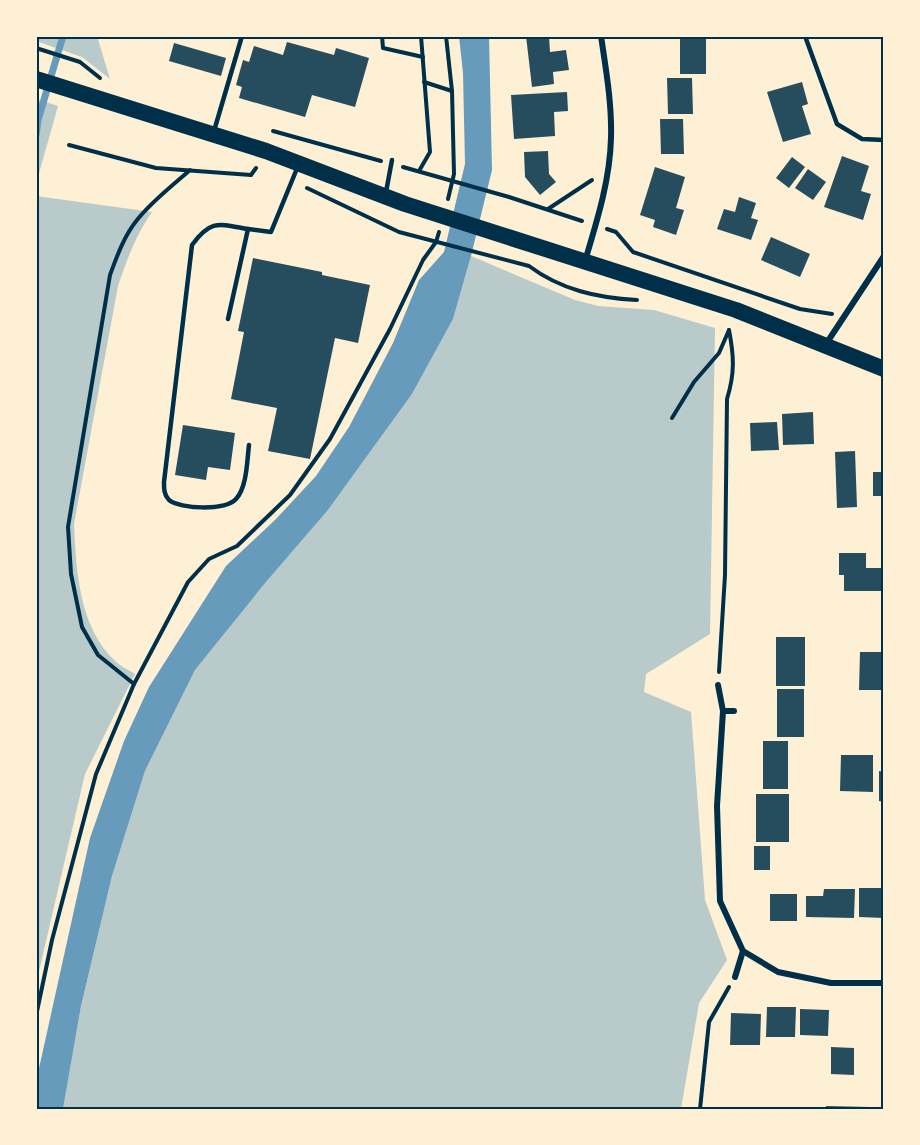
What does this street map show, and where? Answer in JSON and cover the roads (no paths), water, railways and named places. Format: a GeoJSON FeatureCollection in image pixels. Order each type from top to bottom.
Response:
{"type":"FeatureCollection","features":[{"type":"Feature","properties":{"kind":"highway"},"geometry":{"type":"LineString","coordinates":[[36,79],[266,151],[405,204],[736,310],[884,369]]}},
{"type":"Feature","properties":{"kind":"street"},"geometry":{"type":"LineString","coordinates":[[585,262],[596,226],[608,168],[611,138],[610,96],[601,36]]}},
{"type":"Feature","properties":{"kind":"street"},"geometry":{"type":"LineString","coordinates":[[825,345],[884,256]]}},
{"type":"Feature","properties":{"kind":"street"},"geometry":{"type":"LineString","coordinates":[[718,685],[723,711],[717,806],[720,901],[743,951],[778,972],[831,983],[884,983]]}},
{"type":"Feature","properties":{"kind":"street"},"geometry":{"type":"LineString","coordinates":[[723,711],[734,711]]}},
{"type":"Feature","properties":{"kind":"street"},"geometry":{"type":"LineString","coordinates":[[735,977],[743,951]]}},
{"type":"Feature","properties":{"kind":"lane"},"geometry":{"type":"LineString","coordinates":[[213,134],[242,36]]}},
{"type":"Feature","properties":{"kind":"lane"},"geometry":{"type":"LineString","coordinates":[[805,36],[837,124],[862,139],[884,140]]}},
{"type":"Feature","properties":{"kind":"lane"},"geometry":{"type":"LineString","coordinates":[[385,197],[392,162]]}},
{"type":"Feature","properties":{"kind":"lane"},"geometry":{"type":"LineString","coordinates":[[249,445],[242,490],[228,505],[219,508],[204,508],[167,499],[164,482],[192,245],[203,230],[219,224],[271,232],[299,164]]}},
{"type":"Feature","properties":{"kind":"lane"},"geometry":{"type":"LineString","coordinates":[[228,319],[248,229]]}},
{"type":"Feature","properties":{"kind":"water"},"geometry":{"type":"Polygon","coordinates":[[[459,36],[489,36],[492,170],[453,319],[412,394],[328,510],[195,670],[145,771],[112,876],[81,1006],[63,1109],[36,1109],[36,1082],[90,838],[124,741],[149,687],[226,566],[276,519],[316,476],[349,427],[393,343],[419,280],[444,252],[465,164],[463,73],[459,36]]]}},
{"type":"Feature","properties":{"kind":"waterway"},"geometry":{"type":"LineString","coordinates":[[36,135],[38,120],[63,36]]}}]}
